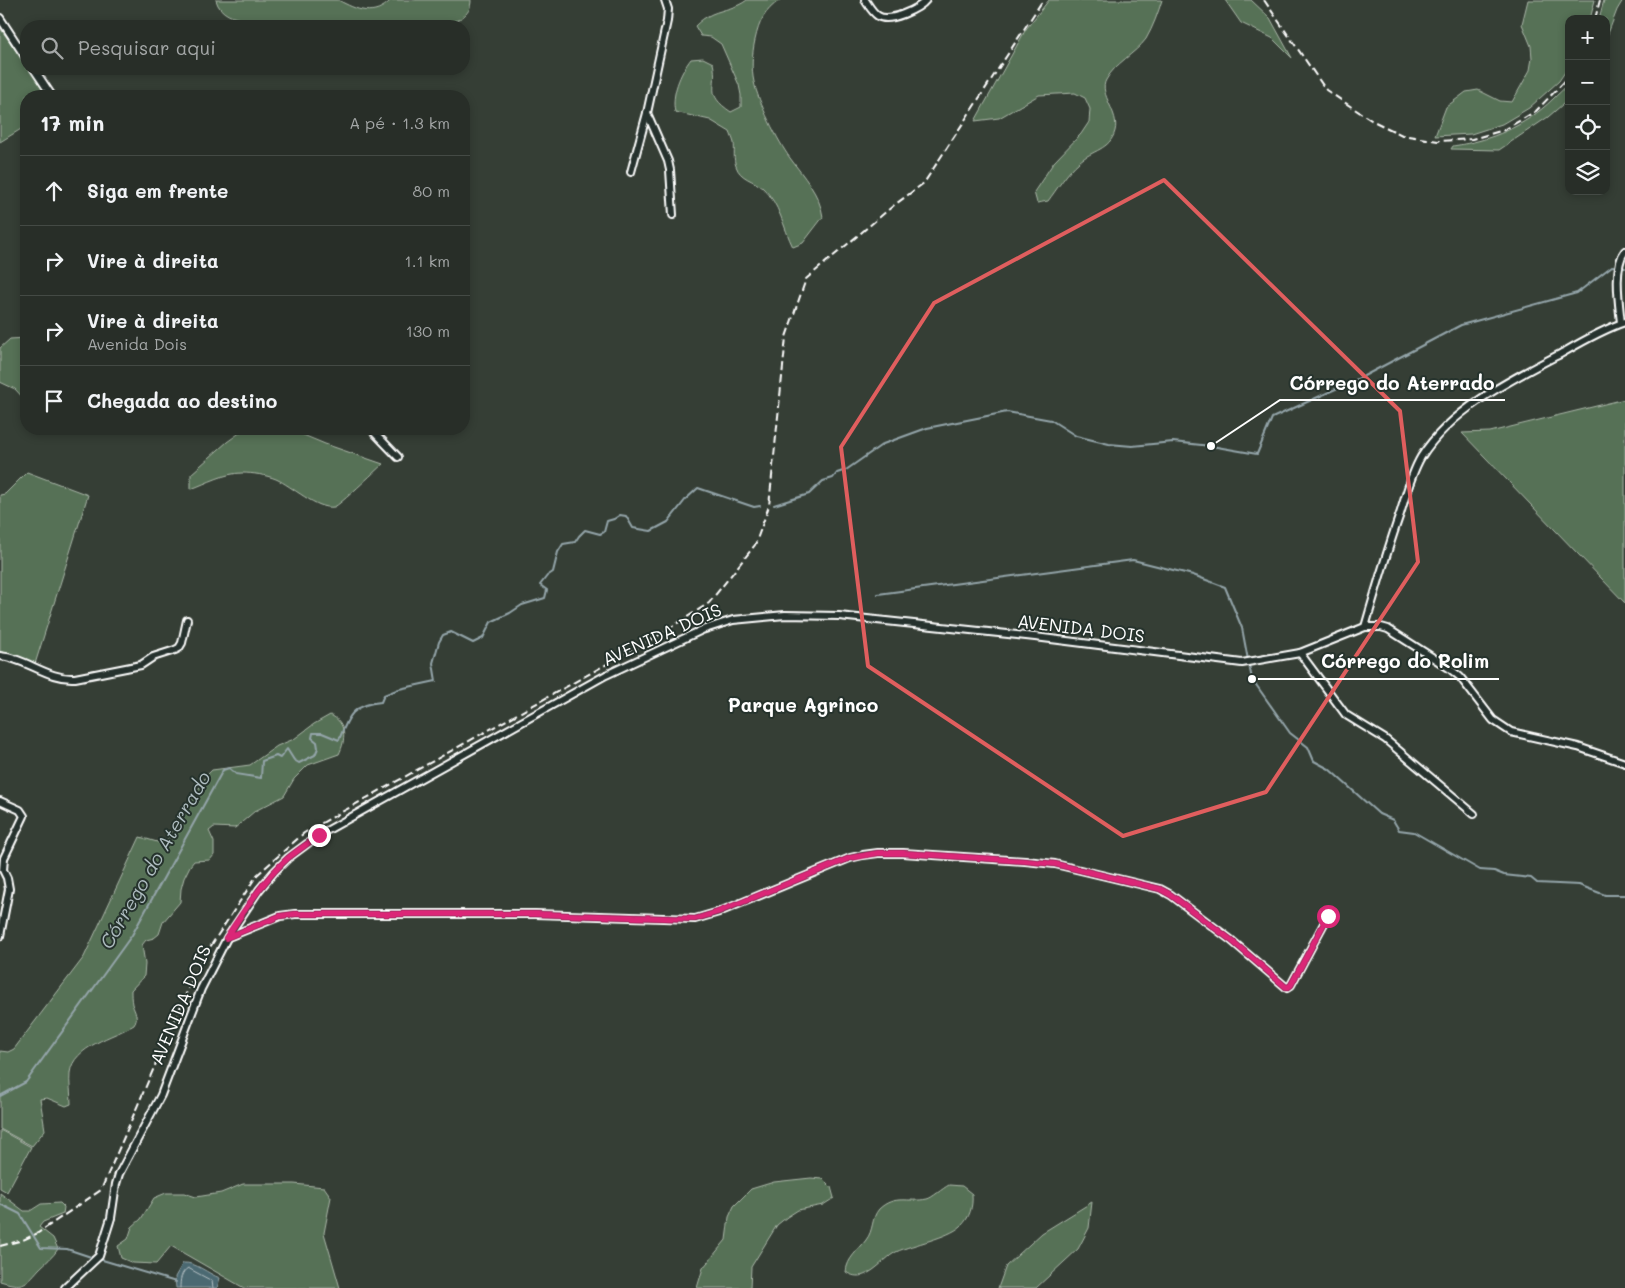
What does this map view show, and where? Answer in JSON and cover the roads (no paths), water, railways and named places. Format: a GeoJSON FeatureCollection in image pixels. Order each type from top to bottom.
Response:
{"type":"FeatureCollection","features":[{"type":"Feature","properties":{"kind":"street"},"geometry":{"type":"LineString","coordinates":[[631,172],[647,113],[667,21],[668,9],[665,0]]}},
{"type":"Feature","properties":{"kind":"street"},"geometry":{"type":"LineString","coordinates":[[865,0],[878,16],[889,18],[906,13],[923,4],[926,0]]}},
{"type":"Feature","properties":{"kind":"street"},"geometry":{"type":"LineString","coordinates":[[0,18],[20,49]]}},
{"type":"Feature","properties":{"kind":"street"},"geometry":{"type":"LineString","coordinates":[[38,75],[48,90]]}},
{"type":"Feature","properties":{"kind":"street"},"geometry":{"type":"LineString","coordinates":[[647,113],[668,161],[673,215]]}},
{"type":"Feature","properties":{"kind":"street"},"geometry":{"type":"LineString","coordinates":[[1366,627],[1379,576],[1412,476],[1432,442],[1447,426],[1466,411],[1514,378],[1623,322],[1618,272],[1625,251]]}},
{"type":"Feature","properties":{"kind":"street"},"geometry":{"type":"LineString","coordinates":[[377,435],[398,456]]}},
{"type":"Feature","properties":{"kind":"street","name":"AVENIDA DOIS"},"geometry":{"type":"LineString","coordinates":[[70,1287],[98,1258],[111,1218],[119,1174],[160,1095],[201,989],[226,938],[259,890],[274,872],[288,858],[319,835],[606,675],[702,630],[733,620],[785,615],[839,616],[1025,636],[1244,663],[1300,653],[1366,627],[1381,627],[1388,629],[1449,668],[1460,677],[1493,720],[1511,732],[1578,747],[1625,763]]}},
{"type":"Feature","properties":{"kind":"street"},"geometry":{"type":"LineString","coordinates":[[0,656],[31,665],[56,676],[75,678],[141,664],[153,657],[179,648],[182,643],[187,620]]}},
{"type":"Feature","properties":{"kind":"street"},"geometry":{"type":"LineString","coordinates":[[1300,653],[1346,715],[1385,740],[1474,814]]}},
{"type":"Feature","properties":{"kind":"street"},"geometry":{"type":"LineString","coordinates":[[0,801],[20,810],[24,816],[2,858],[3,870],[9,889],[0,936]]}},
{"type":"Feature","properties":{"kind":"street"},"geometry":{"type":"LineString","coordinates":[[226,938],[280,916],[295,914],[535,914],[695,919],[718,912],[850,858],[878,853],[903,853],[1055,864],[1155,887],[1171,895],[1231,940],[1287,988],[1291,985],[1328,916]]}},
{"type":"Feature","properties":{"kind":"water"},"geometry":{"type":"Polygon","coordinates":[[[183,1263],[197,1266],[220,1278],[217,1288],[176,1288],[175,1277],[183,1263]]]}},
{"type":"Feature","properties":{"kind":"waterway","name":"Córrego do Aterrado"},"geometry":{"type":"LineString","coordinates":[[774,505],[809,494],[823,481],[833,478],[837,473],[846,470],[883,444],[927,428],[1007,412],[1051,420],[1076,436],[1109,444],[1132,446],[1173,442],[1257,454],[1272,418],[1362,377],[1461,325],[1577,293],[1612,266],[1625,268]]}},
{"type":"Feature","properties":{"kind":"waterway","name":"Córrego do Aterrado"},"geometry":{"type":"LineString","coordinates":[[0,1096],[26,1082],[132,935],[223,770],[229,768],[236,774],[261,778],[262,761],[276,756],[280,758],[287,749],[294,760],[299,763],[315,755],[318,748],[317,742],[312,738],[313,733],[322,733],[339,740],[349,718],[364,705],[381,702],[384,695],[399,689],[436,681],[433,663],[443,635],[451,632],[473,643],[483,638],[491,622],[522,605],[545,598],[547,590],[540,585],[553,572],[558,552],[563,544],[575,542],[585,530],[600,534],[604,532],[607,521],[620,515],[626,516],[633,528],[651,531],[668,522],[686,499],[698,488],[754,507],[760,506]]}},
{"type":"Feature","properties":{"kind":"waterway"},"geometry":{"type":"LineString","coordinates":[[878,594],[1133,560],[1193,575],[1225,587],[1242,628],[1248,660]]}},
{"type":"Feature","properties":{"kind":"waterway"},"geometry":{"type":"LineString","coordinates":[[1249,665],[1252,679],[1290,733],[1308,747],[1314,761],[1329,769],[1379,814],[1393,820],[1399,830],[1414,832],[1480,870],[1531,878],[1537,883],[1579,885],[1605,895],[1625,895]]}},
{"type":"Feature","properties":{"kind":"waterway"},"geometry":{"type":"LineString","coordinates":[[0,1204],[20,1214],[41,1248],[67,1249],[94,1258]]}},
{"type":"Feature","properties":{"kind":"waterway"},"geometry":{"type":"LineString","coordinates":[[99,1259],[176,1282]]}},
{"type":"Feature","properties":{"kind":"railway"},"geometry":{"type":"LineString","coordinates":[[0,1246],[23,1240],[38,1233],[101,1190],[199,964],[257,875],[304,833],[659,635],[709,603],[755,545],[769,506],[786,337],[806,279],[893,206],[924,183],[1043,0]]}},
{"type":"Feature","properties":{"kind":"railway"},"geometry":{"type":"LineString","coordinates":[[1264,0],[1326,90],[1371,120],[1402,135],[1438,141],[1472,139],[1504,130],[1536,111],[1565,80]]}},
{"type":"Feature","properties":{"kind":"railway"},"geometry":{"type":"LineString","coordinates":[[1596,15],[1600,0]]}},
{"type":"Feature","properties":{"kind":"place","name":"Córrego do Aterrado"},"geometry":{"type":"Point","coordinates":[1211,446]}},
{"type":"Feature","properties":{"kind":"place","name":"Córrego do Rolim"},"geometry":{"type":"Point","coordinates":[1252,679]}},
{"type":"Feature","properties":{"kind":"district","name":"Parque Agrinco"},"geometry":{"type":"Point","coordinates":[803,705]}}]}
